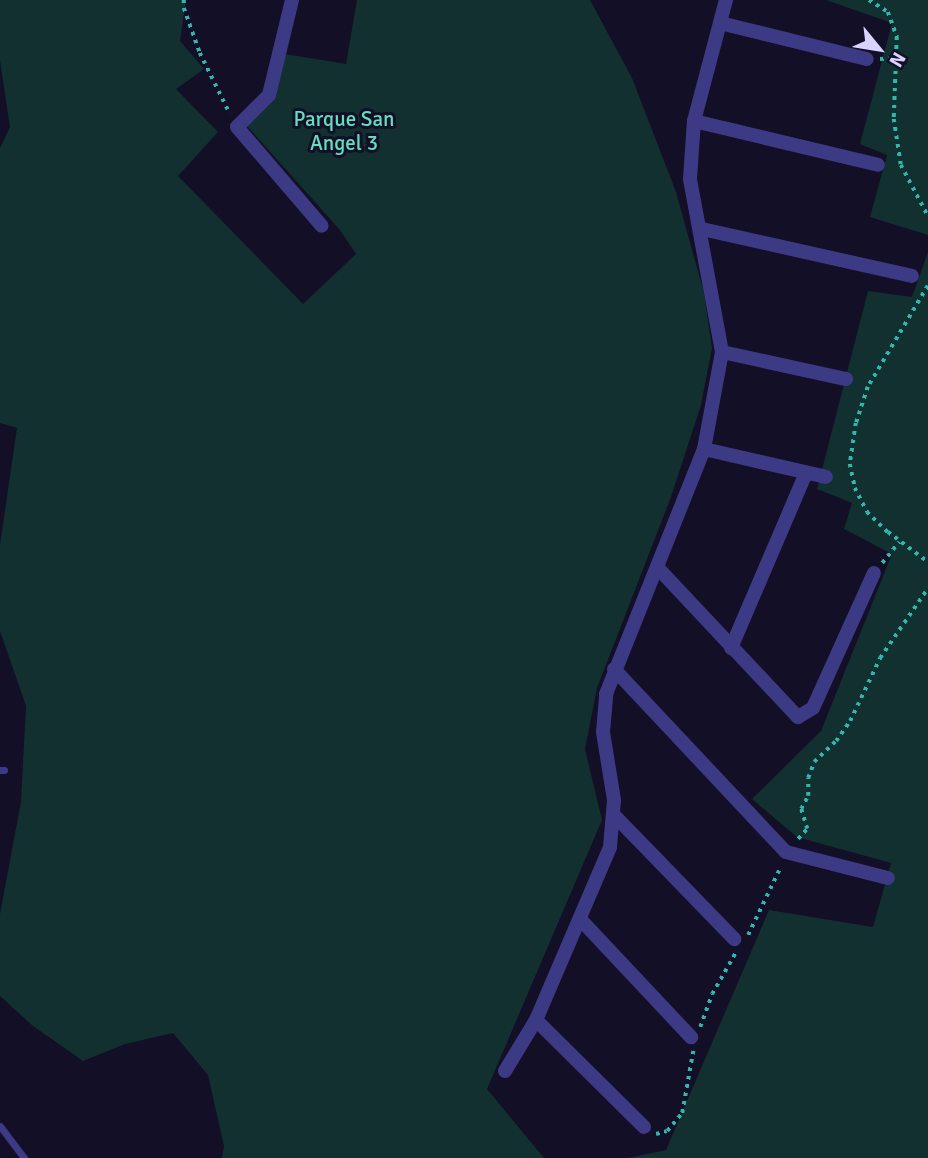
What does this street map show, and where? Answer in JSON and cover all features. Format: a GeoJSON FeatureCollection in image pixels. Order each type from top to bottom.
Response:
{"type":"FeatureCollection","features":[{"type":"Feature","properties":{"kind":"street"},"geometry":{"type":"LineString","coordinates":[[292,0],[272,87],[262,103],[237,127],[322,226]]}},
{"type":"Feature","properties":{"kind":"street"},"geometry":{"type":"LineString","coordinates":[[505,1071],[536,1020],[605,863],[614,815],[603,719],[606,694],[614,668],[704,449],[722,352],[702,229],[690,179],[694,121],[726,0]]}},
{"type":"Feature","properties":{"kind":"street"},"geometry":{"type":"LineString","coordinates":[[720,23],[867,59]]}},
{"type":"Feature","properties":{"kind":"street"},"geometry":{"type":"LineString","coordinates":[[694,121],[878,165]]}},
{"type":"Feature","properties":{"kind":"street"},"geometry":{"type":"LineString","coordinates":[[702,229],[912,276]]}},
{"type":"Feature","properties":{"kind":"street"},"geometry":{"type":"LineString","coordinates":[[722,352],[846,379]]}},
{"type":"Feature","properties":{"kind":"street"},"geometry":{"type":"LineString","coordinates":[[704,449],[826,477]]}},
{"type":"Feature","properties":{"kind":"street"},"geometry":{"type":"LineString","coordinates":[[731,648],[806,473]]}},
{"type":"Feature","properties":{"kind":"street"},"geometry":{"type":"LineString","coordinates":[[657,567],[798,718],[813,708],[874,573]]}},
{"type":"Feature","properties":{"kind":"street"},"geometry":{"type":"LineString","coordinates":[[614,668],[786,852],[888,878]]}},
{"type":"Feature","properties":{"kind":"street"},"geometry":{"type":"LineString","coordinates":[[614,815],[734,939]]}},
{"type":"Feature","properties":{"kind":"street"},"geometry":{"type":"LineString","coordinates":[[580,920],[691,1037]]}},
{"type":"Feature","properties":{"kind":"street"},"geometry":{"type":"LineString","coordinates":[[536,1020],[644,1126]]}},
{"type":"Feature","properties":{"kind":"lane"},"geometry":{"type":"LineString","coordinates":[[0,1126],[24,1158]]}},
{"type":"Feature","properties":{"kind":"path"},"geometry":{"type":"LineString","coordinates":[[184,0],[184,8],[201,53],[237,127]]}},
{"type":"Feature","properties":{"kind":"path"},"geometry":{"type":"LineString","coordinates":[[869,0],[888,12],[897,37],[894,119],[901,165],[928,216]]}},
{"type":"Feature","properties":{"kind":"path"},"geometry":{"type":"LineString","coordinates":[[928,286],[905,329],[868,387],[852,443],[852,476],[859,499],[876,523],[928,562]]}},
{"type":"Feature","properties":{"kind":"path"},"geometry":{"type":"LineString","coordinates":[[874,573],[900,542]]}},
{"type":"Feature","properties":{"kind":"path"},"geometry":{"type":"LineString","coordinates":[[644,1126],[653,1133],[663,1133],[682,1113],[689,1064],[712,994],[760,914],[786,852],[807,829],[801,809],[808,796],[808,778],[814,762],[850,722],[880,658],[928,588]]}},
{"type":"Feature","properties":{"kind":"green space","name":"Parque San Angel 3"},"geometry":{"type":"Polygon","coordinates":[[[0,0],[186,0],[180,41],[204,69],[176,89],[218,132],[178,176],[303,304],[356,254],[340,230],[247,126],[285,54],[346,64],[357,0],[590,0],[632,78],[676,192],[704,293],[712,348],[701,405],[671,497],[597,688],[585,749],[602,820],[487,1089],[544,1158],[222,1158],[224,1146],[208,1075],[173,1033],[125,1044],[83,1061],[33,1026],[0,996],[0,914],[21,802],[26,706],[0,631],[0,545],[17,428],[0,423],[0,148],[10,127],[0,61],[0,0]]]}},
{"type":"Feature","properties":{"kind":"green space"},"geometry":{"type":"Polygon","coordinates":[[[826,0],[928,0],[928,235],[870,217],[887,155],[860,144],[892,23],[826,0]]]}},
{"type":"Feature","properties":{"kind":"green space"},"geometry":{"type":"Polygon","coordinates":[[[928,252],[928,1158],[628,1158],[666,1150],[769,910],[873,927],[891,863],[797,837],[752,799],[821,731],[892,554],[844,529],[852,503],[817,489],[868,291],[912,297],[928,252]]]}}]}
